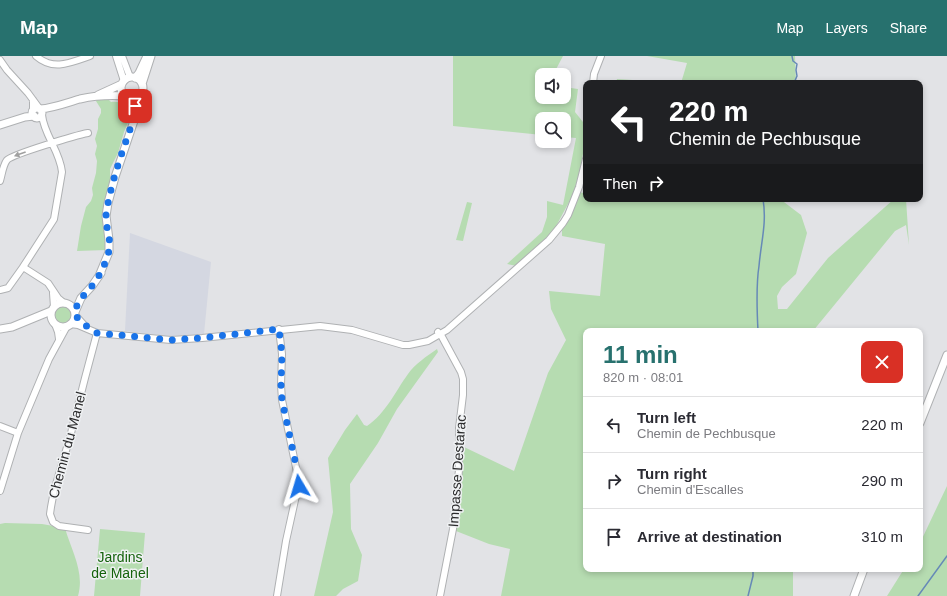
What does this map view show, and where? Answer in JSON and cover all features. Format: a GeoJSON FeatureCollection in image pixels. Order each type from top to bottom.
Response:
{"type":"FeatureCollection","features":[{"type":"Feature","properties":{"kind":"street"},"geometry":{"type":"LineString","coordinates":[[36,56],[46,63],[56,65],[90,56]]}},
{"type":"Feature","properties":{"kind":"street"},"geometry":{"type":"LineString","coordinates":[[116,56],[127,80]]}},
{"type":"Feature","properties":{"kind":"street"},"geometry":{"type":"LineString","coordinates":[[122,56],[127,80],[121,92],[136,112]]}},
{"type":"Feature","properties":{"kind":"street"},"geometry":{"type":"LineString","coordinates":[[0,125],[38,114],[70,102],[94,96],[139,73],[147,56]]}},
{"type":"Feature","properties":{"kind":"street"},"geometry":{"type":"LineString","coordinates":[[0,491],[18,433],[59,339],[74,318],[81,298],[99,276],[111,257],[114,249],[108,220],[108,203],[143,90],[142,84],[151,56]]}},
{"type":"Feature","properties":{"kind":"street"},"geometry":{"type":"LineString","coordinates":[[593,80],[601,56]]}},
{"type":"Feature","properties":{"kind":"street"},"geometry":{"type":"LineString","coordinates":[[0,60],[33,100],[38,114],[53,143],[62,172],[55,215],[50,226],[8,288],[0,290]]}},
{"type":"Feature","properties":{"kind":"street"},"geometry":{"type":"LineString","coordinates":[[127,80],[142,84]]}},
{"type":"Feature","properties":{"kind":"street"},"geometry":{"type":"LineString","coordinates":[[94,96],[136,99],[140,96]]}},
{"type":"Feature","properties":{"kind":"street"},"geometry":{"type":"LineString","coordinates":[[0,180],[5,164],[10,158],[88,133]]}},
{"type":"Feature","properties":{"kind":"street"},"geometry":{"type":"LineString","coordinates":[[23,266],[42,279],[65,303],[72,308],[80,321],[97,333],[182,340],[320,326],[352,330],[403,345],[409,345],[421,342],[438,334],[458,319],[522,266],[556,232],[565,219],[574,201],[583,170]]}},
{"type":"Feature","properties":{"kind":"street"},"geometry":{"type":"LineString","coordinates":[[52,289],[54,299],[51,315],[58,332],[59,339]]}},
{"type":"Feature","properties":{"kind":"street"},"geometry":{"type":"LineString","coordinates":[[0,329],[12,327],[33,320],[53,309],[58,304],[81,298]]}},
{"type":"Feature","properties":{"kind":"street"},"geometry":{"type":"LineString","coordinates":[[33,320],[46,319],[62,326],[78,325],[88,328]]}},
{"type":"Feature","properties":{"kind":"street"},"geometry":{"type":"LineString","coordinates":[[277,596],[286,541],[299,482],[282,400],[282,354],[279,329]]}},
{"type":"Feature","properties":{"kind":"street","name":"Chemin du Manel"},"geometry":{"type":"LineString","coordinates":[[88,530],[70,528],[55,524],[51,518],[50,508],[97,333]]}},
{"type":"Feature","properties":{"kind":"street","name":"Impasse Destarac"},"geometry":{"type":"LineString","coordinates":[[438,334],[461,372],[463,379],[463,395],[459,428],[459,470],[454,522],[440,596]]}},
{"type":"Feature","properties":{"kind":"street"},"geometry":{"type":"LineString","coordinates":[[923,416],[947,356]]}},
{"type":"Feature","properties":{"kind":"street"},"geometry":{"type":"LineString","coordinates":[[0,426],[18,433]]}},
{"type":"Feature","properties":{"kind":"street"},"geometry":{"type":"LineString","coordinates":[[854,596],[863,572]]}},
{"type":"Feature","properties":{"kind":"shaded area"},"geometry":{"type":"Polygon","coordinates":[[[130,233],[211,262],[204,334],[170,336],[125,331],[130,233]]]}},
{"type":"Feature","properties":{"kind":"green space"},"geometry":{"type":"Polygon","coordinates":[[[453,56],[563,56],[557,68],[535,68],[535,104],[571,104],[571,88],[578,89],[575,112],[583,122],[583,154],[576,189],[554,230],[517,266],[507,264],[542,232],[547,217],[547,201],[563,205],[576,138],[571,138],[571,112],[535,112],[535,134],[453,126],[453,56]]]}},
{"type":"Feature","properties":{"kind":"green space"},"geometry":{"type":"Polygon","coordinates":[[[647,56],[795,56],[796,80],[682,80],[687,63],[647,56]]]}},
{"type":"Feature","properties":{"kind":"green space"},"geometry":{"type":"Polygon","coordinates":[[[98,98],[107,98],[111,102],[117,102],[128,106],[133,111],[124,132],[118,153],[110,169],[110,181],[104,218],[106,250],[77,251],[86,207],[91,201],[93,195],[92,188],[96,173],[97,161],[95,154],[97,146],[95,139],[98,129],[98,119],[101,113],[101,109],[96,101],[98,98]]]}},
{"type":"Feature","properties":{"kind":"green space"},"geometry":{"type":"Polygon","coordinates":[[[580,192],[583,193],[583,202],[784,202],[801,215],[807,233],[796,274],[782,287],[777,296],[778,309],[787,309],[828,258],[891,202],[906,202],[909,245],[906,225],[895,231],[815,328],[583,328],[583,572],[793,572],[793,596],[501,596],[510,549],[489,544],[456,531],[464,447],[514,471],[548,373],[566,340],[551,309],[549,291],[600,296],[605,244],[562,236],[562,228],[580,192]]]}},
{"type":"Feature","properties":{"kind":"green space"},"geometry":{"type":"Polygon","coordinates":[[[467,202],[472,203],[463,241],[456,240],[467,202]]]}},
{"type":"Feature","properties":{"kind":"green space"},"geometry":{"type":"Polygon","coordinates":[[[63,306],[69,309],[72,315],[69,321],[63,324],[57,321],[54,315],[57,309],[63,306]]]}},
{"type":"Feature","properties":{"kind":"green space"},"geometry":{"type":"Polygon","coordinates":[[[437,349],[438,352],[397,409],[378,443],[350,484],[351,529],[362,555],[358,581],[343,589],[336,596],[314,596],[333,512],[328,458],[345,430],[357,414],[364,425],[367,426],[374,421],[385,409],[411,370],[421,360],[437,349]]]}},
{"type":"Feature","properties":{"kind":"green space"},"geometry":{"type":"Polygon","coordinates":[[[947,486],[947,596],[887,596],[902,572],[923,572],[923,537],[947,486]]]}},
{"type":"Feature","properties":{"kind":"green space"},"geometry":{"type":"Polygon","coordinates":[[[0,524],[42,524],[65,528],[79,570],[80,587],[78,596],[0,596],[0,524]]]}},
{"type":"Feature","properties":{"kind":"green space","name":"Jardins de Manel"},"geometry":{"type":"Polygon","coordinates":[[[100,529],[145,533],[140,596],[94,596],[100,529]]]}},
{"type":"Feature","properties":{"kind":"waterway"},"geometry":{"type":"LineString","coordinates":[[792,56],[793,61],[797,64],[797,76],[795,80]]}},
{"type":"Feature","properties":{"kind":"waterway"},"geometry":{"type":"LineString","coordinates":[[758,328],[757,290],[764,224],[763,202]]}},
{"type":"Feature","properties":{"kind":"waterway"},"geometry":{"type":"LineString","coordinates":[[918,596],[947,556]]}},
{"type":"Feature","properties":{"kind":"waterway"},"geometry":{"type":"LineString","coordinates":[[748,596],[753,572]]}},
{"type":"Feature","properties":{"kind":"route"},"geometry":{"type":"LineString","coordinates":[[135,106],[136,112],[108,203],[106,226],[110,245],[109,252],[99,276],[77,305],[74,312],[75,315],[88,328],[97,333],[171,340],[188,340],[279,329],[282,354],[282,400],[293,447],[299,486]]}}]}
